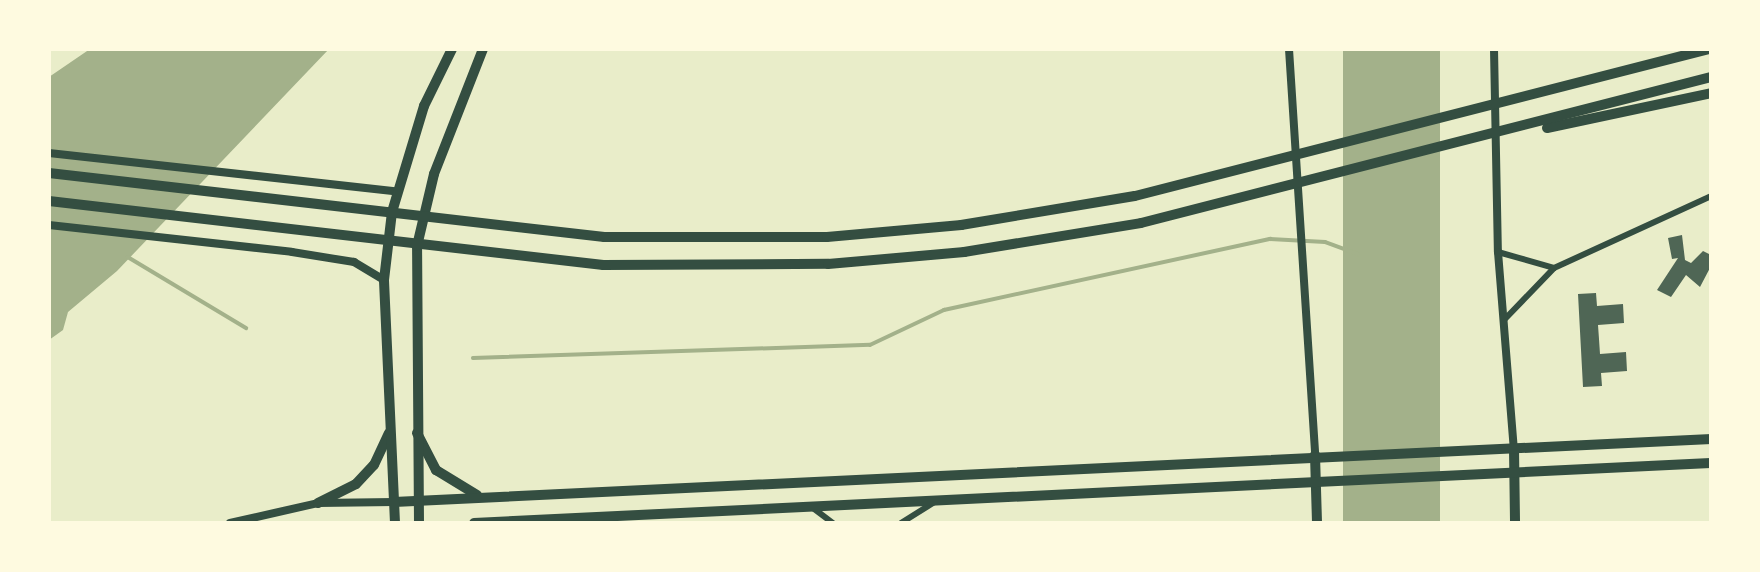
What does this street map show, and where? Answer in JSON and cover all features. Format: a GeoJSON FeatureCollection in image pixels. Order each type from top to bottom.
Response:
{"type":"FeatureCollection","features":[{"type":"Feature","properties":{"kind":"highway"},"geometry":{"type":"LineString","coordinates":[[49,173],[604,237],[827,237],[961,225],[1135,197],[1709,49]]}},
{"type":"Feature","properties":{"kind":"highway"},"geometry":{"type":"LineString","coordinates":[[49,201],[603,265],[828,264],[964,252],[1141,223],[1411,157],[1711,76]]}},
{"type":"Feature","properties":{"kind":"highway"},"geometry":{"type":"LineString","coordinates":[[1411,157],[1711,93]]}},
{"type":"Feature","properties":{"kind":"main road"},"geometry":{"type":"LineString","coordinates":[[395,523],[384,279],[395,191],[424,106],[452,49]]}},
{"type":"Feature","properties":{"kind":"main road"},"geometry":{"type":"LineString","coordinates":[[419,523],[414,429],[417,246],[433,174],[483,49]]}},
{"type":"Feature","properties":{"kind":"main road"},"geometry":{"type":"LineString","coordinates":[[414,429],[436,470],[480,497]]}},
{"type":"Feature","properties":{"kind":"main road"},"geometry":{"type":"LineString","coordinates":[[318,503],[356,484],[374,465],[390,430]]}},
{"type":"Feature","properties":{"kind":"main road"},"geometry":{"type":"LineString","coordinates":[[394,502],[1315,455],[1711,439]]}},
{"type":"Feature","properties":{"kind":"main road"},"geometry":{"type":"LineString","coordinates":[[1514,449],[1516,523]]}},
{"type":"Feature","properties":{"kind":"main road"},"geometry":{"type":"LineString","coordinates":[[1315,455],[1317,523]]}},
{"type":"Feature","properties":{"kind":"main road"},"geometry":{"type":"LineString","coordinates":[[474,523],[1711,463]]}},
{"type":"Feature","properties":{"kind":"street"},"geometry":{"type":"LineString","coordinates":[[1289,49],[1315,455]]}},
{"type":"Feature","properties":{"kind":"street"},"geometry":{"type":"LineString","coordinates":[[1494,49],[1498,252],[1514,449]]}},
{"type":"Feature","properties":{"kind":"street"},"geometry":{"type":"LineString","coordinates":[[49,153],[306,186],[395,191]]}},
{"type":"Feature","properties":{"kind":"street"},"geometry":{"type":"LineString","coordinates":[[1504,320],[1554,268],[1711,196]]}},
{"type":"Feature","properties":{"kind":"street"},"geometry":{"type":"LineString","coordinates":[[49,225],[292,252],[354,262],[384,279]]}},
{"type":"Feature","properties":{"kind":"street"},"geometry":{"type":"LineString","coordinates":[[1498,252],[1554,268]]}},
{"type":"Feature","properties":{"kind":"street"},"geometry":{"type":"LineString","coordinates":[[901,523],[938,500]]}},
{"type":"Feature","properties":{"kind":"street"},"geometry":{"type":"LineString","coordinates":[[230,523],[318,503],[394,502]]}},
{"type":"Feature","properties":{"kind":"street"},"geometry":{"type":"LineString","coordinates":[[811,506],[833,523]]}},
{"type":"Feature","properties":{"kind":"shaded area"},"geometry":{"type":"Polygon","coordinates":[[[90,49],[329,49],[117,271],[68,312],[63,330],[49,340],[49,77],[90,49]]]}},
{"type":"Feature","properties":{"kind":"shaded area"},"geometry":{"type":"Polygon","coordinates":[[[1343,49],[1440,49],[1440,523],[1343,523],[1343,49]]]}},
{"type":"Feature","properties":{"kind":"building"},"geometry":{"type":"Polygon","coordinates":[[[1682,235],[1685,260],[1691,263],[1703,251],[1711,255],[1711,266],[1700,287],[1686,275],[1671,297],[1657,290],[1678,258],[1672,259],[1668,238],[1682,235]]]}},
{"type":"Feature","properties":{"kind":"building"},"geometry":{"type":"Polygon","coordinates":[[[1596,293],[1597,306],[1623,304],[1624,323],[1598,325],[1600,354],[1626,352],[1627,371],[1601,373],[1602,386],[1583,387],[1578,294],[1596,293]]]}},
{"type":"Feature","properties":{"kind":"waterway"},"geometry":{"type":"LineString","coordinates":[[473,358],[870,345],[944,310],[1270,239],[1325,242],[1358,254]]}},
{"type":"Feature","properties":{"kind":"waterway"},"geometry":{"type":"LineString","coordinates":[[128,257],[246,328]]}}]}
